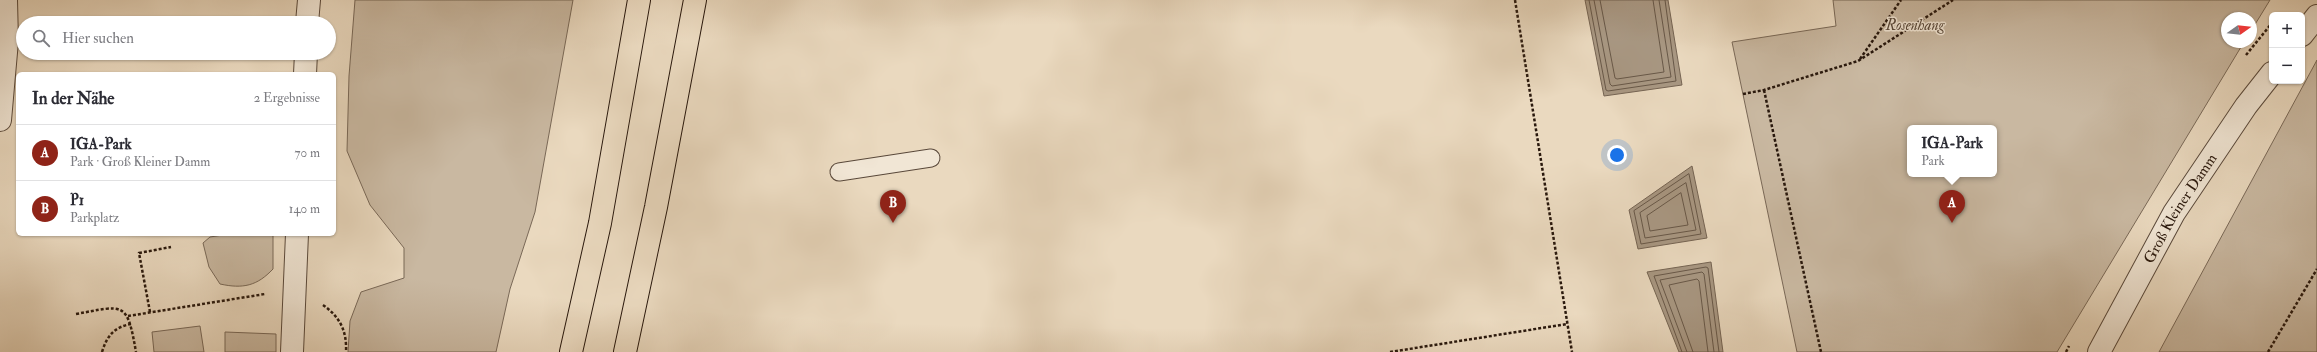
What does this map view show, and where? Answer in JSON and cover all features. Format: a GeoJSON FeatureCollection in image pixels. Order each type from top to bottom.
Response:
{"type":"FeatureCollection","features":[{"type":"Feature","properties":{"kind":"highway"},"geometry":{"type":"LineString","coordinates":[[571,352],[600,223],[638,0]]}},
{"type":"Feature","properties":{"kind":"highway"},"geometry":{"type":"LineString","coordinates":[[625,352],[656,207],[695,0]]}},
{"type":"Feature","properties":{"kind":"street"},"geometry":{"type":"LineString","coordinates":[[0,120],[7,41],[6,0]]}},
{"type":"Feature","properties":{"kind":"street"},"geometry":{"type":"LineString","coordinates":[[307,16],[308,0]]}},
{"type":"Feature","properties":{"kind":"street"},"geometry":{"type":"LineString","coordinates":[[2305,30],[2317,16]]}},
{"type":"Feature","properties":{"kind":"street"},"geometry":{"type":"LineString","coordinates":[[305,72],[306,60]]}},
{"type":"Feature","properties":{"kind":"street","name":"Groß Kleiner Damm"},"geometry":{"type":"LineString","coordinates":[[2099,352],[2174,213],[2246,106],[2269,77]]}},
{"type":"Feature","properties":{"kind":"street"},"geometry":{"type":"LineString","coordinates":[[292,352],[297,236]]}},
{"type":"Feature","properties":{"kind":"lane"},"geometry":{"type":"LineString","coordinates":[[839,172],[931,158]]}},
{"type":"Feature","properties":{"kind":"path"},"geometry":{"type":"LineString","coordinates":[[1515,0],[1572,352]]}},
{"type":"Feature","properties":{"kind":"path"},"geometry":{"type":"LineString","coordinates":[[1858,61],[1901,0]]}},
{"type":"Feature","properties":{"kind":"path"},"geometry":{"type":"LineString","coordinates":[[1743,94],[1764,90],[1858,61],[1952,0]]}},
{"type":"Feature","properties":{"kind":"path"},"geometry":{"type":"LineString","coordinates":[[1764,90],[1821,352]]}},
{"type":"Feature","properties":{"kind":"path"},"geometry":{"type":"LineString","coordinates":[[150,312],[139,253],[171,247]]}},
{"type":"Feature","properties":{"kind":"path"},"geometry":{"type":"LineString","coordinates":[[2268,352],[2317,269]]}},
{"type":"Feature","properties":{"kind":"path"},"geometry":{"type":"LineString","coordinates":[[128,316],[294,290],[317,300],[333,312],[343,326],[346,352]]}},
{"type":"Feature","properties":{"kind":"path"},"geometry":{"type":"LineString","coordinates":[[76,314],[114,307],[122,310],[128,316],[131,324],[136,352]]}},
{"type":"Feature","properties":{"kind":"path"},"geometry":{"type":"LineString","coordinates":[[102,352],[110,333],[114,329],[131,324]]}},
{"type":"Feature","properties":{"kind":"path"},"geometry":{"type":"LineString","coordinates":[[1390,352],[1568,324]]}},
{"type":"Feature","properties":{"kind":"green space"},"geometry":{"type":"Polygon","coordinates":[[[355,0],[573,0],[535,212],[510,289],[496,352],[348,352],[350,321],[361,292],[404,278],[404,248],[370,205],[347,151],[349,76],[355,0]]]}},
{"type":"Feature","properties":{"kind":"green space","name":"Rosenhang"},"geometry":{"type":"Polygon","coordinates":[[[1833,0],[2270,0],[2257,21],[2257,12],[2221,12],[2221,48],[2240,48],[2057,352],[1797,352],[1732,42],[1836,26],[1833,0]]]}},
{"type":"Feature","properties":{"kind":"green space"},"geometry":{"type":"Polygon","coordinates":[[[2317,60],[2317,352],[2159,352],[2305,84],[2317,60]]]}},
{"type":"Feature","properties":{"kind":"green space"},"geometry":{"type":"Polygon","coordinates":[[[273,236],[273,269],[255,283],[249,285],[236,286],[220,284],[209,267],[203,243],[210,237],[273,236]]]}},
{"type":"Feature","properties":{"kind":"green space"},"geometry":{"type":"Polygon","coordinates":[[[200,326],[204,352],[154,352],[152,332],[200,326]]]}},
{"type":"Feature","properties":{"kind":"green space"},"geometry":{"type":"Polygon","coordinates":[[[225,332],[276,334],[276,352],[225,352],[225,332]]]}},
{"type":"Feature","properties":{"kind":"water"},"geometry":{"type":"Polygon","coordinates":[[[1585,0],[1668,0],[1682,85],[1604,96],[1585,0]]]}},
{"type":"Feature","properties":{"kind":"water"},"geometry":{"type":"Polygon","coordinates":[[[1692,166],[1707,238],[1638,249],[1629,210],[1692,166]]]}},
{"type":"Feature","properties":{"kind":"water"},"geometry":{"type":"Polygon","coordinates":[[[1711,262],[1723,352],[1679,352],[1647,272],[1711,262]]]}},
{"type":"Feature","properties":{"kind":"place","name":"P1"},"geometry":{"type":"Point","coordinates":[893,223]}},
{"type":"Feature","properties":{"kind":"place","name":"IGA-Park"},"geometry":{"type":"Point","coordinates":[1952,223]}}]}
